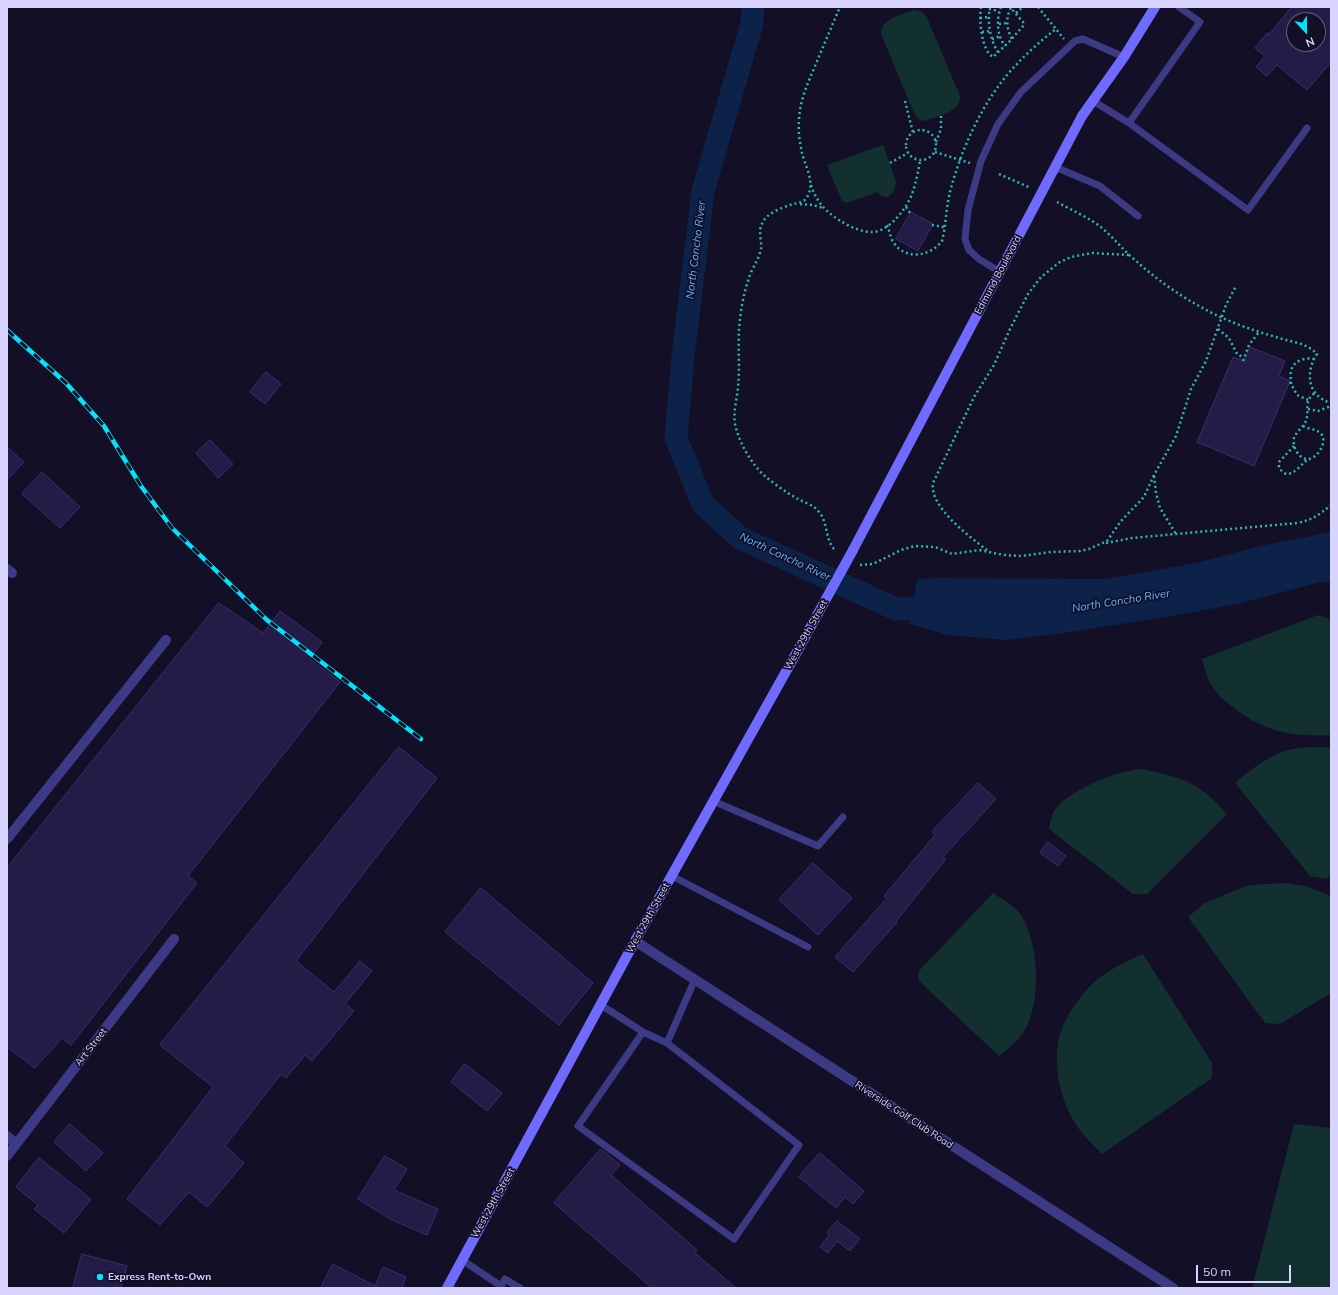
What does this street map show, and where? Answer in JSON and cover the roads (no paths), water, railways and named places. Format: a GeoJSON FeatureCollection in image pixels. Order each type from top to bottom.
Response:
{"type":"FeatureCollection","features":[{"type":"Feature","properties":{"kind":"main road","name":"Edmund Boulevard"},"geometry":{"type":"LineString","coordinates":[[853,550],[1082,116],[1124,57],[1155,7]]}},
{"type":"Feature","properties":{"kind":"main road","name":"West 29th Street"},"geometry":{"type":"LineString","coordinates":[[446,1288],[635,941],[853,550]]}},
{"type":"Feature","properties":{"kind":"street"},"geometry":{"type":"LineString","coordinates":[[7,840],[166,640]]}},
{"type":"Feature","properties":{"kind":"street","name":"Art Street"},"geometry":{"type":"LineString","coordinates":[[7,1156],[174,939]]}},
{"type":"Feature","properties":{"kind":"street","name":"Riverside Golf Club Road"},"geometry":{"type":"LineString","coordinates":[[635,941],[1173,1288]]}},
{"type":"Feature","properties":{"kind":"street"},"geometry":{"type":"LineString","coordinates":[[7,1136],[16,1144]]}},
{"type":"Feature","properties":{"kind":"lane"},"geometry":{"type":"LineString","coordinates":[[1129,123],[1200,22],[1179,7]]}},
{"type":"Feature","properties":{"kind":"lane"},"geometry":{"type":"LineString","coordinates":[[1000,272],[979,259],[969,250],[964,239],[968,210],[981,161],[998,124],[1021,92],[1075,41],[1083,39],[1124,57]]}},
{"type":"Feature","properties":{"kind":"lane"},"geometry":{"type":"LineString","coordinates":[[1093,101],[1129,123],[1248,210],[1307,128]]}},
{"type":"Feature","properties":{"kind":"lane"},"geometry":{"type":"LineString","coordinates":[[1055,167],[1100,186],[1138,216]]}},
{"type":"Feature","properties":{"kind":"lane"},"geometry":{"type":"LineString","coordinates":[[713,801],[818,846],[842,817]]}},
{"type":"Feature","properties":{"kind":"lane"},"geometry":{"type":"LineString","coordinates":[[672,876],[808,947]]}},
{"type":"Feature","properties":{"kind":"lane"},"geometry":{"type":"LineString","coordinates":[[667,1043],[695,979]]}},
{"type":"Feature","properties":{"kind":"lane"},"geometry":{"type":"LineString","coordinates":[[601,1005],[643,1032],[667,1043],[799,1145],[734,1240],[578,1126],[643,1032]]}},
{"type":"Feature","properties":{"kind":"lane"},"geometry":{"type":"LineString","coordinates":[[462,1260],[501,1287],[505,1279],[520,1288]]}},
{"type":"Feature","properties":{"kind":"water"},"geometry":{"type":"Polygon","coordinates":[[[1331,532],[1331,582],[1321,582],[1241,603],[1184,614],[1064,633],[1007,640],[948,635],[909,624],[917,580],[933,578],[1105,579],[1196,563],[1265,545],[1331,532]]]}},
{"type":"Feature","properties":{"kind":"waterway","name":"North Concho River"},"geometry":{"type":"LineString","coordinates":[[753,7],[752,23],[703,191],[683,356],[676,438],[703,504],[740,538],[896,609],[944,609]]}},
{"type":"Feature","properties":{"kind":"railway"},"geometry":{"type":"LineString","coordinates":[[7,330],[66,383],[104,426],[141,486],[172,528],[267,620],[421,739]]}},
{"type":"Feature","properties":{"kind":"place","name":"Express Rent-to-Own"},"geometry":{"type":"Point","coordinates":[100,1277]}}]}
